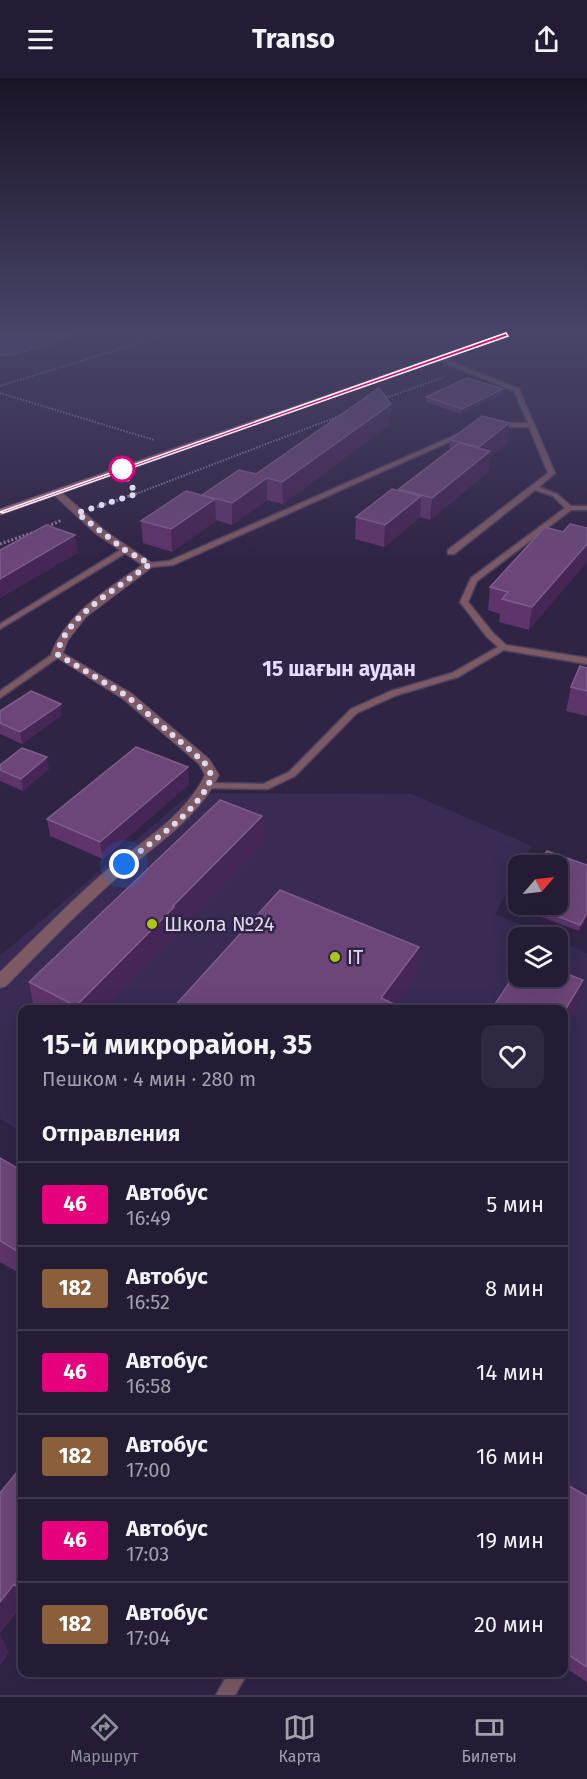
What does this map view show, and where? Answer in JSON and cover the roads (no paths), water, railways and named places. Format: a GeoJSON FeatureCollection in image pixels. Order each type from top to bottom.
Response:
{"type":"FeatureCollection","features":[{"type":"Feature","properties":{"kind":"street"},"geometry":{"type":"LineString","coordinates":[[0,512],[291,410]]}},
{"type":"Feature","properties":{"kind":"street"},"geometry":{"type":"LineString","coordinates":[[0,981],[107,879],[194,805],[208,786],[212,776],[204,762],[127,696],[57,654],[59,644],[77,619],[150,564],[125,550],[77,513],[56,492]]}},
{"type":"Feature","properties":{"kind":"lane"},"geometry":{"type":"LineString","coordinates":[[451,552],[552,473],[526,410]]}},
{"type":"Feature","properties":{"kind":"lane"},"geometry":{"type":"LineString","coordinates":[[488,425],[532,425]]}},
{"type":"Feature","properties":{"kind":"lane"},"geometry":{"type":"LineString","coordinates":[[150,564],[170,563],[476,428]]}},
{"type":"Feature","properties":{"kind":"lane"},"geometry":{"type":"LineString","coordinates":[[534,487],[555,495],[569,508]]}},
{"type":"Feature","properties":{"kind":"lane"},"geometry":{"type":"LineString","coordinates":[[587,508],[569,508],[474,580],[464,602],[490,635],[503,647],[587,661]]}},
{"type":"Feature","properties":{"kind":"lane"},"geometry":{"type":"LineString","coordinates":[[0,627],[125,550]]}},
{"type":"Feature","properties":{"kind":"lane"},"geometry":{"type":"LineString","coordinates":[[208,786],[266,787],[292,774],[354,711],[394,693],[455,675],[503,647]]}},
{"type":"Feature","properties":{"kind":"lane"},"geometry":{"type":"LineString","coordinates":[[0,695],[57,654]]}},
{"type":"Feature","properties":{"kind":"lane"},"geometry":{"type":"LineString","coordinates":[[225,1695],[235,1677]]}},
{"type":"Feature","properties":{"kind":"place","name":"Школа №24"},"geometry":{"type":"Point","coordinates":[152,924]}},
{"type":"Feature","properties":{"kind":"place","name":"IT"},"geometry":{"type":"Point","coordinates":[335,957]}},
{"type":"Feature","properties":{"kind":"district","name":"15 шағын аудан"},"geometry":{"type":"Point","coordinates":[339,669]}}]}
